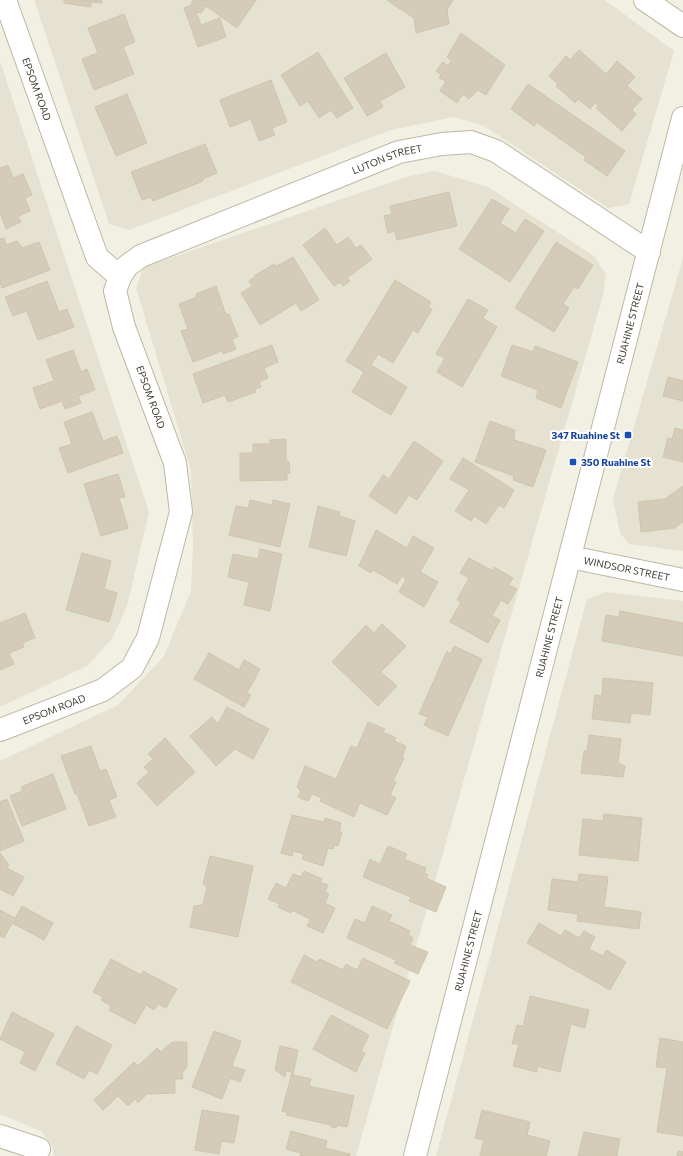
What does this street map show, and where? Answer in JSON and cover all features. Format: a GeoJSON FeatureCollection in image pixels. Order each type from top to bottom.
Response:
{"type":"FeatureCollection","features":[{"type":"Feature","properties":{"kind":"street","name":"EPSOM ROAD"},"geometry":{"type":"LineString","coordinates":[[0,730],[103,690],[132,668],[148,638],[181,512],[175,463],[124,326],[115,291],[120,277],[97,256],[5,0]]}},
{"type":"Feature","properties":{"kind":"street"},"geometry":{"type":"LineString","coordinates":[[645,0],[683,26]]}},
{"type":"Feature","properties":{"kind":"street","name":"RUAHINE STREET"},"geometry":{"type":"LineString","coordinates":[[415,1156],[683,118]]}},
{"type":"Feature","properties":{"kind":"street","name":"LUTON STREET"},"geometry":{"type":"LineString","coordinates":[[120,277],[128,266],[141,256],[399,152],[442,144],[471,142],[496,151],[649,252]]}},
{"type":"Feature","properties":{"kind":"street","name":"WINDSOR STREET"},"geometry":{"type":"LineString","coordinates":[[570,557],[683,580]]}},
{"type":"Feature","properties":{"kind":"street"},"geometry":{"type":"LineString","coordinates":[[0,1136],[39,1149]]}},
{"type":"Feature","properties":{"kind":"shaded area"},"geometry":{"type":"Polygon","coordinates":[[[34,0],[605,0],[674,51],[629,204],[608,208],[484,126],[454,117],[391,130],[129,230],[109,224],[34,0]]]}},
{"type":"Feature","properties":{"kind":"shaded area"},"geometry":{"type":"Polygon","coordinates":[[[0,61],[149,512],[127,606],[112,639],[87,666],[0,707],[0,61]]]}},
{"type":"Feature","properties":{"kind":"shaded area"},"geometry":{"type":"Polygon","coordinates":[[[435,171],[488,187],[594,256],[606,275],[603,295],[356,1156],[54,1156],[53,1147],[41,1131],[0,1114],[0,761],[118,705],[164,656],[191,591],[193,547],[191,470],[136,288],[144,267],[409,176],[435,171]]]}},
{"type":"Feature","properties":{"kind":"shaded area"},"geometry":{"type":"Polygon","coordinates":[[[683,258],[683,551],[629,544],[620,533],[613,499],[683,258]]]}},
{"type":"Feature","properties":{"kind":"shaded area"},"geometry":{"type":"Polygon","coordinates":[[[606,592],[683,601],[683,1156],[436,1156],[587,599],[606,592]]]}},
{"type":"Feature","properties":{"kind":"building"},"geometry":{"type":"Polygon","coordinates":[[[64,0],[102,0],[102,3],[91,2],[91,7],[64,3],[64,0]]]}},
{"type":"Feature","properties":{"kind":"building"},"geometry":{"type":"Polygon","coordinates":[[[193,0],[256,0],[237,28],[206,6],[201,13],[196,12],[201,25],[220,18],[226,37],[198,47],[184,8],[190,6],[193,0]]]}},
{"type":"Feature","properties":{"kind":"building"},"geometry":{"type":"Polygon","coordinates":[[[388,0],[453,0],[447,10],[449,24],[416,33],[414,18],[388,0]]]}},
{"type":"Feature","properties":{"kind":"building"},"geometry":{"type":"Polygon","coordinates":[[[124,14],[135,42],[123,47],[134,74],[94,90],[82,59],[98,53],[88,28],[124,14]]]}},
{"type":"Feature","properties":{"kind":"building"},"geometry":{"type":"Polygon","coordinates":[[[461,33],[505,65],[486,95],[478,90],[469,99],[463,94],[457,103],[440,91],[446,81],[439,78],[441,75],[436,71],[443,62],[448,66],[451,61],[447,57],[461,33]]]}},
{"type":"Feature","properties":{"kind":"building"},"geometry":{"type":"Polygon","coordinates":[[[579,50],[606,74],[617,61],[635,77],[627,86],[642,99],[632,110],[636,114],[622,131],[596,108],[599,107],[595,103],[590,109],[578,99],[575,103],[556,86],[558,84],[549,76],[566,56],[570,60],[579,50]]]}},
{"type":"Feature","properties":{"kind":"building"},"geometry":{"type":"Polygon","coordinates":[[[318,52],[353,108],[337,118],[331,110],[319,118],[308,101],[300,106],[281,75],[318,52]]]}},
{"type":"Feature","properties":{"kind":"building"},"geometry":{"type":"Polygon","coordinates":[[[386,53],[405,87],[380,101],[383,107],[367,116],[344,78],[386,53]]]}},
{"type":"Feature","properties":{"kind":"building"},"geometry":{"type":"Polygon","coordinates":[[[271,80],[287,122],[272,128],[275,135],[259,141],[251,119],[230,127],[220,100],[271,80]]]}},
{"type":"Feature","properties":{"kind":"building"},"geometry":{"type":"Polygon","coordinates":[[[528,84],[625,151],[607,176],[584,160],[586,157],[536,122],[534,126],[511,109],[528,84]]]}},
{"type":"Feature","properties":{"kind":"building"},"geometry":{"type":"Polygon","coordinates":[[[127,94],[147,143],[116,156],[95,107],[127,94]]]}},
{"type":"Feature","properties":{"kind":"building"},"geometry":{"type":"Polygon","coordinates":[[[205,144],[217,173],[202,179],[203,181],[153,201],[151,197],[142,200],[131,172],[205,144]]]}},
{"type":"Feature","properties":{"kind":"building"},"geometry":{"type":"Polygon","coordinates":[[[8,165],[13,178],[23,174],[32,195],[25,198],[30,211],[18,216],[21,222],[6,229],[0,212],[0,168],[8,165]]]}},
{"type":"Feature","properties":{"kind":"building"},"geometry":{"type":"Polygon","coordinates":[[[449,192],[457,226],[397,240],[395,231],[388,233],[384,216],[392,214],[390,206],[449,192]]]}},
{"type":"Feature","properties":{"kind":"building"},"geometry":{"type":"Polygon","coordinates":[[[492,199],[509,209],[500,223],[516,233],[525,219],[544,231],[510,282],[459,249],[492,199]]]}},
{"type":"Feature","properties":{"kind":"building"},"geometry":{"type":"Polygon","coordinates":[[[325,228],[337,245],[348,237],[356,248],[361,245],[372,259],[347,278],[350,281],[343,286],[340,282],[334,286],[303,245],[325,228]]]}},
{"type":"Feature","properties":{"kind":"building"},"geometry":{"type":"Polygon","coordinates":[[[4,238],[6,245],[17,241],[22,248],[39,242],[50,270],[2,288],[0,283],[0,239],[4,238]]]}},
{"type":"Feature","properties":{"kind":"building"},"geometry":{"type":"Polygon","coordinates":[[[556,242],[593,265],[578,289],[574,287],[563,304],[569,308],[554,332],[515,308],[556,242]]]}},
{"type":"Feature","properties":{"kind":"building"},"geometry":{"type":"Polygon","coordinates":[[[293,257],[319,300],[301,311],[296,303],[260,325],[241,293],[252,286],[249,281],[255,277],[254,276],[274,264],[277,266],[293,257]]]}},
{"type":"Feature","properties":{"kind":"building"},"geometry":{"type":"Polygon","coordinates":[[[395,280],[431,302],[428,307],[432,309],[418,333],[413,330],[393,363],[378,354],[371,365],[407,387],[391,415],[352,392],[364,372],[346,361],[395,280]]]}},
{"type":"Feature","properties":{"kind":"building"},"geometry":{"type":"Polygon","coordinates":[[[47,281],[59,312],[67,309],[74,327],[38,340],[27,311],[13,316],[5,297],[47,281]]]}},
{"type":"Feature","properties":{"kind":"building"},"geometry":{"type":"Polygon","coordinates":[[[216,286],[226,315],[229,314],[238,337],[232,339],[236,349],[223,354],[222,351],[193,362],[181,331],[188,329],[179,304],[197,297],[196,294],[216,286]]]}},
{"type":"Feature","properties":{"kind":"building"},"geometry":{"type":"Polygon","coordinates":[[[468,299],[488,310],[483,318],[497,327],[462,387],[437,372],[445,358],[436,354],[468,299]]]}},
{"type":"Feature","properties":{"kind":"building"},"geometry":{"type":"Polygon","coordinates":[[[272,345],[278,362],[264,368],[268,378],[259,382],[261,387],[254,389],[256,392],[228,402],[225,395],[203,403],[193,374],[272,345]]]}},
{"type":"Feature","properties":{"kind":"building"},"geometry":{"type":"Polygon","coordinates":[[[512,345],[533,352],[535,346],[578,362],[561,408],[536,398],[538,390],[501,376],[512,345]]]}},
{"type":"Feature","properties":{"kind":"building"},"geometry":{"type":"Polygon","coordinates":[[[73,350],[81,372],[87,369],[95,390],[78,396],[81,403],[65,409],[62,401],[40,409],[33,388],[54,381],[46,360],[73,350]]]}},
{"type":"Feature","properties":{"kind":"building"},"geometry":{"type":"Polygon","coordinates":[[[668,377],[683,381],[683,401],[663,396],[668,377]]]}},
{"type":"Feature","properties":{"kind":"building"},"geometry":{"type":"Polygon","coordinates":[[[92,412],[103,441],[117,436],[123,453],[68,473],[59,448],[72,444],[64,422],[92,412]]]}},
{"type":"Feature","properties":{"kind":"building"},"geometry":{"type":"Polygon","coordinates":[[[490,421],[515,430],[514,440],[546,450],[533,487],[513,480],[514,476],[475,462],[490,421]]]}},
{"type":"Feature","properties":{"kind":"building"},"geometry":{"type":"Polygon","coordinates":[[[675,428],[683,430],[683,462],[663,457],[668,438],[672,439],[675,428]]]}},
{"type":"Feature","properties":{"kind":"building"},"geometry":{"type":"Polygon","coordinates":[[[286,439],[286,460],[289,462],[290,473],[287,474],[287,480],[240,481],[240,453],[253,453],[253,444],[270,444],[270,440],[286,439]]]}},
{"type":"Feature","properties":{"kind":"building"},"geometry":{"type":"Polygon","coordinates":[[[414,441],[443,461],[417,500],[409,495],[396,514],[369,496],[383,475],[389,479],[414,441]]]}},
{"type":"Feature","properties":{"kind":"building"},"geometry":{"type":"Polygon","coordinates":[[[463,458],[514,490],[504,508],[499,505],[486,524],[474,516],[471,521],[455,511],[469,490],[450,479],[463,458]]]}},
{"type":"Feature","properties":{"kind":"building"},"geometry":{"type":"Polygon","coordinates":[[[118,474],[125,497],[119,498],[128,528],[101,536],[84,484],[118,474]]]}},
{"type":"Feature","properties":{"kind":"building"},"geometry":{"type":"Polygon","coordinates":[[[683,486],[683,522],[674,528],[641,532],[638,502],[665,499],[683,486]]]}},
{"type":"Feature","properties":{"kind":"building"},"geometry":{"type":"Polygon","coordinates":[[[250,500],[272,505],[273,500],[290,504],[280,547],[229,535],[236,506],[248,508],[250,500]]]}},
{"type":"Feature","properties":{"kind":"building"},"geometry":{"type":"Polygon","coordinates":[[[318,506],[340,512],[339,516],[355,521],[346,556],[309,547],[318,506]]]}},
{"type":"Feature","properties":{"kind":"building"},"geometry":{"type":"Polygon","coordinates":[[[376,530],[407,548],[413,536],[434,548],[420,572],[438,582],[424,607],[399,592],[406,579],[402,576],[397,584],[373,570],[371,573],[359,566],[376,530]]]}},
{"type":"Feature","properties":{"kind":"building"},"geometry":{"type":"Polygon","coordinates":[[[260,549],[282,554],[270,611],[244,605],[249,582],[228,577],[233,554],[258,559],[260,549]]]}},
{"type":"Feature","properties":{"kind":"building"},"geometry":{"type":"Polygon","coordinates":[[[82,553],[111,561],[104,589],[117,593],[109,622],[66,610],[82,553]]]}},
{"type":"Feature","properties":{"kind":"building"},"geometry":{"type":"Polygon","coordinates":[[[469,558],[493,571],[494,567],[513,578],[509,585],[517,589],[508,604],[501,600],[492,616],[500,620],[488,643],[450,622],[461,602],[457,600],[469,578],[460,573],[469,558]]]}},
{"type":"Feature","properties":{"kind":"building"},"geometry":{"type":"Polygon","coordinates":[[[620,611],[683,623],[683,656],[602,641],[606,615],[619,617],[620,611]]]}},
{"type":"Feature","properties":{"kind":"building"},"geometry":{"type":"Polygon","coordinates":[[[25,613],[35,638],[22,643],[24,647],[9,653],[14,664],[0,670],[0,623],[25,613]]]}},
{"type":"Feature","properties":{"kind":"building"},"geometry":{"type":"Polygon","coordinates":[[[382,624],[406,646],[381,672],[397,686],[378,706],[332,662],[366,625],[374,633],[382,624]]]}},
{"type":"Feature","properties":{"kind":"building"},"geometry":{"type":"Polygon","coordinates":[[[454,646],[482,659],[448,736],[424,725],[428,717],[419,714],[447,651],[450,654],[454,646]]]}},
{"type":"Feature","properties":{"kind":"building"},"geometry":{"type":"Polygon","coordinates":[[[209,653],[239,670],[244,660],[260,669],[247,693],[251,695],[244,707],[194,679],[209,653]]]}},
{"type":"Feature","properties":{"kind":"building"},"geometry":{"type":"Polygon","coordinates":[[[603,678],[653,683],[650,715],[631,713],[630,723],[592,719],[595,695],[602,696],[603,678]]]}},
{"type":"Feature","properties":{"kind":"building"},"geometry":{"type":"Polygon","coordinates":[[[227,707],[269,729],[253,759],[235,749],[216,766],[190,736],[212,717],[218,724],[227,707]]]}},
{"type":"Feature","properties":{"kind":"building"},"geometry":{"type":"Polygon","coordinates":[[[368,722],[385,729],[383,732],[396,738],[394,741],[406,746],[402,757],[404,758],[393,781],[396,782],[390,795],[396,798],[387,815],[360,803],[354,817],[320,801],[322,798],[312,794],[308,801],[298,797],[301,791],[297,787],[305,766],[336,779],[351,746],[357,748],[368,722]]]}},
{"type":"Feature","properties":{"kind":"building"},"geometry":{"type":"Polygon","coordinates":[[[589,735],[621,739],[618,763],[625,766],[623,777],[581,773],[584,751],[587,751],[589,735]]]}},
{"type":"Feature","properties":{"kind":"building"},"geometry":{"type":"Polygon","coordinates":[[[165,738],[195,772],[157,806],[137,783],[149,772],[144,767],[153,759],[148,754],[165,738]]]}},
{"type":"Feature","properties":{"kind":"building"},"geometry":{"type":"Polygon","coordinates":[[[91,746],[100,771],[106,769],[117,797],[109,800],[116,817],[89,826],[61,756],[91,746]]]}},
{"type":"Feature","properties":{"kind":"building"},"geometry":{"type":"Polygon","coordinates":[[[53,774],[66,809],[22,826],[10,796],[23,791],[21,787],[53,774]]]}},
{"type":"Feature","properties":{"kind":"building"},"geometry":{"type":"Polygon","coordinates":[[[7,799],[24,841],[0,851],[0,802],[7,799]]]}},
{"type":"Feature","properties":{"kind":"building"},"geometry":{"type":"Polygon","coordinates":[[[604,814],[642,818],[638,861],[579,855],[583,819],[603,821],[604,814]]]}},
{"type":"Feature","properties":{"kind":"building"},"geometry":{"type":"Polygon","coordinates":[[[292,815],[324,822],[325,818],[341,823],[339,832],[342,832],[338,846],[334,845],[333,849],[328,848],[323,866],[302,859],[304,854],[293,851],[292,856],[281,853],[292,815]]]}},
{"type":"Feature","properties":{"kind":"building"},"geometry":{"type":"Polygon","coordinates":[[[388,846],[407,854],[404,859],[426,868],[424,873],[428,875],[426,878],[446,887],[436,912],[409,901],[411,897],[363,877],[370,859],[380,864],[388,846]]]}},
{"type":"Feature","properties":{"kind":"building"},"geometry":{"type":"Polygon","coordinates":[[[0,853],[9,865],[7,868],[24,877],[13,896],[0,889],[0,853]]]}},
{"type":"Feature","properties":{"kind":"building"},"geometry":{"type":"Polygon","coordinates":[[[210,856],[253,866],[238,937],[190,927],[194,906],[203,905],[207,887],[203,884],[210,856]]]}},
{"type":"Feature","properties":{"kind":"building"},"geometry":{"type":"Polygon","coordinates":[[[304,871],[322,879],[320,882],[328,885],[325,892],[329,894],[325,903],[335,908],[323,933],[307,926],[310,919],[292,910],[291,913],[278,907],[280,904],[268,899],[276,883],[286,888],[293,874],[301,877],[304,871]]]}},
{"type":"Feature","properties":{"kind":"building"},"geometry":{"type":"Polygon","coordinates":[[[579,874],[608,877],[604,907],[641,912],[639,929],[577,921],[578,914],[548,910],[552,879],[578,882],[579,874]]]}},
{"type":"Feature","properties":{"kind":"building"},"geometry":{"type":"Polygon","coordinates":[[[22,906],[53,923],[44,940],[12,923],[4,938],[0,936],[0,910],[15,918],[22,906]]]}},
{"type":"Feature","properties":{"kind":"building"},"geometry":{"type":"Polygon","coordinates":[[[372,906],[392,915],[389,921],[410,931],[408,935],[413,938],[410,945],[428,952],[418,974],[394,963],[396,960],[347,938],[355,919],[365,923],[372,906]]]}},
{"type":"Feature","properties":{"kind":"building"},"geometry":{"type":"Polygon","coordinates":[[[539,923],[561,936],[565,930],[579,938],[584,931],[595,937],[589,949],[603,956],[606,950],[626,962],[610,990],[527,943],[539,923]]]}},
{"type":"Feature","properties":{"kind":"building"},"geometry":{"type":"Polygon","coordinates":[[[304,955],[317,962],[320,959],[343,970],[346,964],[357,970],[363,958],[410,981],[387,1029],[291,982],[304,955]]]}},
{"type":"Feature","properties":{"kind":"building"},"geometry":{"type":"Polygon","coordinates":[[[111,959],[141,975],[143,971],[177,989],[166,1008],[158,1004],[154,1010],[146,1005],[135,1024],[109,1010],[111,1006],[101,1000],[103,997],[93,992],[111,959]]]}},
{"type":"Feature","properties":{"kind":"building"},"geometry":{"type":"Polygon","coordinates":[[[530,996],[589,1010],[585,1028],[571,1024],[560,1072],[537,1066],[537,1072],[513,1066],[519,1044],[512,1044],[517,1025],[523,1026],[530,996]]]}},
{"type":"Feature","properties":{"kind":"building"},"geometry":{"type":"Polygon","coordinates":[[[12,1012],[54,1034],[35,1071],[20,1063],[25,1052],[0,1039],[12,1012]]]}},
{"type":"Feature","properties":{"kind":"building"},"geometry":{"type":"Polygon","coordinates":[[[331,1015],[369,1035],[361,1051],[365,1053],[356,1072],[313,1049],[331,1015]]]}},
{"type":"Feature","properties":{"kind":"building"},"geometry":{"type":"Polygon","coordinates":[[[76,1026],[112,1045],[97,1074],[89,1070],[84,1079],[56,1064],[76,1026]]]}},
{"type":"Feature","properties":{"kind":"building"},"geometry":{"type":"Polygon","coordinates":[[[214,1031],[241,1041],[232,1066],[245,1070],[240,1082],[230,1078],[222,1099],[192,1087],[214,1031]]]}},
{"type":"Feature","properties":{"kind":"building"},"geometry":{"type":"Polygon","coordinates":[[[660,1038],[683,1042],[683,1136],[657,1132],[667,1068],[656,1067],[660,1038]]]}},
{"type":"Feature","properties":{"kind":"building"},"geometry":{"type":"Polygon","coordinates":[[[172,1042],[187,1042],[187,1067],[182,1073],[183,1079],[175,1079],[175,1093],[147,1094],[138,1103],[135,1099],[128,1106],[118,1096],[103,1110],[94,1100],[134,1062],[138,1066],[157,1048],[161,1052],[172,1042]]]}},
{"type":"Feature","properties":{"kind":"building"},"geometry":{"type":"Polygon","coordinates":[[[280,1046],[298,1050],[293,1075],[311,1079],[309,1086],[354,1096],[347,1127],[337,1125],[336,1128],[331,1127],[331,1125],[286,1115],[288,1113],[282,1111],[292,1072],[286,1071],[285,1077],[275,1070],[280,1046]]]}},
{"type":"Feature","properties":{"kind":"building"},"geometry":{"type":"Polygon","coordinates":[[[202,1110],[239,1116],[234,1143],[221,1141],[219,1154],[195,1150],[202,1110]]]}},
{"type":"Feature","properties":{"kind":"building"},"geometry":{"type":"Polygon","coordinates":[[[482,1110],[530,1122],[527,1135],[550,1141],[546,1156],[480,1156],[484,1140],[475,1138],[482,1110]]]}},
{"type":"Feature","properties":{"kind":"building"},"geometry":{"type":"Polygon","coordinates":[[[291,1131],[327,1141],[325,1148],[350,1154],[350,1156],[300,1156],[301,1153],[286,1149],[291,1131]]]}},
{"type":"Feature","properties":{"kind":"building"},"geometry":{"type":"Polygon","coordinates":[[[584,1132],[620,1139],[617,1156],[578,1156],[584,1132]]]}},
{"type":"Feature","properties":{"kind":"building"},"geometry":{"type":"Polygon","coordinates":[[[678,1151],[683,1152],[683,1156],[677,1156],[678,1151]]]}},
{"type":"Feature","properties":{"kind":"place","name":"347 Ruahine St"},"geometry":{"type":"Point","coordinates":[628,435]}},
{"type":"Feature","properties":{"kind":"place","name":"350 Ruahine St"},"geometry":{"type":"Point","coordinates":[573,462]}}]}
